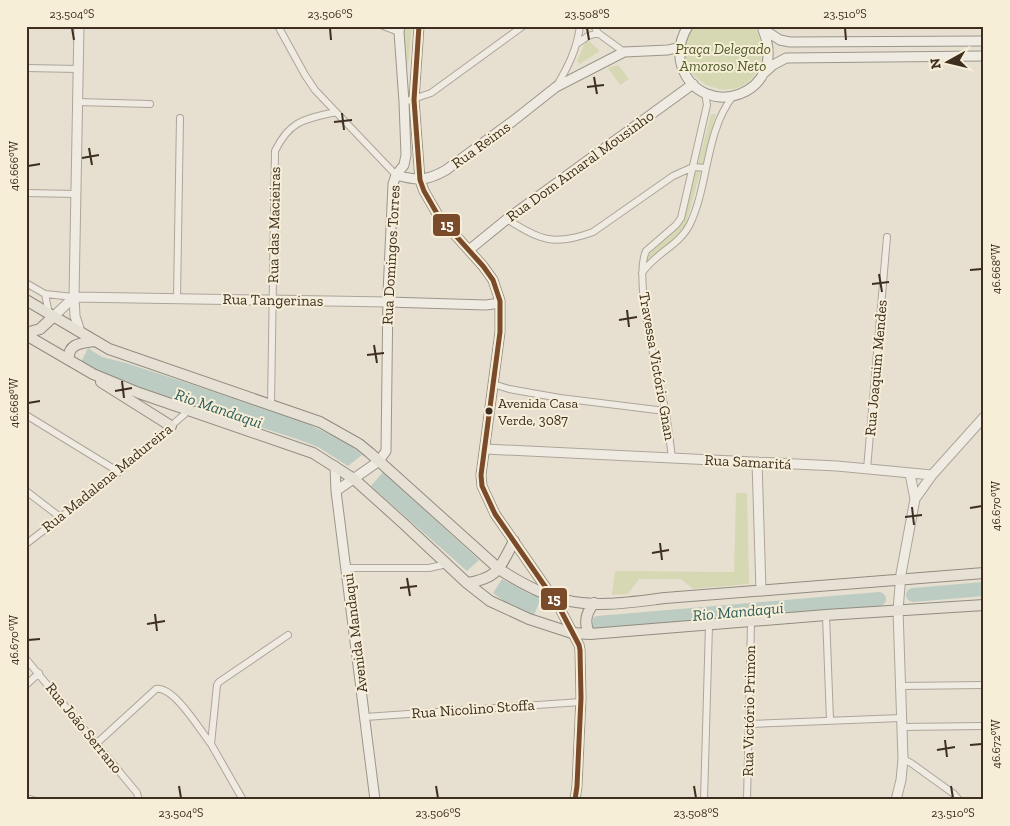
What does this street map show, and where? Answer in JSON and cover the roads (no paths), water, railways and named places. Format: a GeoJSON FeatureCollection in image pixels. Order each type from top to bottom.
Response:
{"type":"FeatureCollection","features":[{"type":"Feature","properties":{"kind":"main road"},"geometry":{"type":"LineString","coordinates":[[79,26],[74,297],[75,316],[80,332]]}},
{"type":"Feature","properties":{"kind":"main road"},"geometry":{"type":"LineString","coordinates":[[409,101],[419,26]]}},
{"type":"Feature","properties":{"kind":"main road"},"geometry":{"type":"LineString","coordinates":[[688,26],[680,47],[681,63],[693,84],[705,93],[714,96],[733,96],[750,89],[773,65],[786,58],[984,56]]}},
{"type":"Feature","properties":{"kind":"main road"},"geometry":{"type":"LineString","coordinates":[[762,28],[780,40],[790,42],[984,41]]}},
{"type":"Feature","properties":{"kind":"main road"},"geometry":{"type":"LineString","coordinates":[[762,28],[768,40],[769,52],[768,64],[763,74]]}},
{"type":"Feature","properties":{"kind":"main road"},"geometry":{"type":"LineString","coordinates":[[399,29],[420,180],[424,191],[439,217],[483,266],[498,290],[500,332],[481,475],[482,486],[495,514],[551,596],[580,650],[580,702],[575,800]]}},
{"type":"Feature","properties":{"kind":"main road"},"geometry":{"type":"LineString","coordinates":[[624,52],[668,50],[680,47]]}},
{"type":"Feature","properties":{"kind":"main road","name":"Rua Reims"},"geometry":{"type":"LineString","coordinates":[[420,180],[427,179],[446,170],[513,121],[556,86],[624,52]]}},
{"type":"Feature","properties":{"kind":"main road","name":"Rua Dom Amaral Mousinho"},"geometry":{"type":"LineString","coordinates":[[469,250],[507,219],[693,84]]}},
{"type":"Feature","properties":{"kind":"main road","name":"Rua Domingos Torres"},"geometry":{"type":"LineString","coordinates":[[379,461],[386,451],[392,184],[404,165],[409,101]]}},
{"type":"Feature","properties":{"kind":"main road"},"geometry":{"type":"LineString","coordinates":[[396,175],[420,180]]}},
{"type":"Feature","properties":{"kind":"main road"},"geometry":{"type":"LineString","coordinates":[[26,334],[40,329],[52,315],[74,297]]}},
{"type":"Feature","properties":{"kind":"main road","name":"Rua Tangerinas"},"geometry":{"type":"LineString","coordinates":[[74,297],[500,303]]}},
{"type":"Feature","properties":{"kind":"main road"},"geometry":{"type":"LineString","coordinates":[[26,300],[109,350],[326,425],[359,444],[499,569],[518,581],[566,601],[617,603],[984,573]]}},
{"type":"Feature","properties":{"kind":"main road"},"geometry":{"type":"LineString","coordinates":[[26,334],[93,374],[139,394],[313,453],[354,479],[467,583],[490,601],[528,619],[572,633],[590,634],[826,615],[984,605]]}},
{"type":"Feature","properties":{"kind":"main road"},"geometry":{"type":"LineString","coordinates":[[69,360],[69,352],[74,346],[95,341]]}},
{"type":"Feature","properties":{"kind":"main road"},"geometry":{"type":"LineString","coordinates":[[93,374],[102,384],[170,426]]}},
{"type":"Feature","properties":{"kind":"main road"},"geometry":{"type":"LineString","coordinates":[[915,499],[932,475],[984,417]]}},
{"type":"Feature","properties":{"kind":"main road","name":"Rua Samaritá"},"geometry":{"type":"LineString","coordinates":[[485,449],[757,462],[932,475]]}},
{"type":"Feature","properties":{"kind":"main road"},"geometry":{"type":"LineString","coordinates":[[336,491],[379,461]]}},
{"type":"Feature","properties":{"kind":"main road"},"geometry":{"type":"LineString","coordinates":[[757,462],[761,591]]}},
{"type":"Feature","properties":{"kind":"main road","name":"Avenida Mandaqui"},"geometry":{"type":"LineString","coordinates":[[335,466],[336,491],[375,800]]}},
{"type":"Feature","properties":{"kind":"main road"},"geometry":{"type":"LineString","coordinates":[[896,800],[902,780],[903,760],[898,610],[900,580],[915,499],[910,474]]}},
{"type":"Feature","properties":{"kind":"main road"},"geometry":{"type":"LineString","coordinates":[[467,583],[481,581],[499,569],[514,541]]}},
{"type":"Feature","properties":{"kind":"main road"},"geometry":{"type":"LineString","coordinates":[[590,634],[586,627],[586,617],[588,610],[594,603]]}},
{"type":"Feature","properties":{"kind":"street"},"geometry":{"type":"LineString","coordinates":[[278,26],[304,75],[315,90],[396,175]]}},
{"type":"Feature","properties":{"kind":"street"},"geometry":{"type":"LineString","coordinates":[[383,26],[399,29]]}},
{"type":"Feature","properties":{"kind":"street"},"geometry":{"type":"LineString","coordinates":[[409,101],[431,93],[523,26]]}},
{"type":"Feature","properties":{"kind":"street","name":"Rua Reims"},"geometry":{"type":"LineString","coordinates":[[556,86],[570,64],[578,44],[580,26]]}},
{"type":"Feature","properties":{"kind":"street"},"geometry":{"type":"LineString","coordinates":[[594,26],[598,33],[624,52]]}},
{"type":"Feature","properties":{"kind":"street"},"geometry":{"type":"LineString","coordinates":[[578,44],[588,36],[598,33]]}},
{"type":"Feature","properties":{"kind":"street"},"geometry":{"type":"LineString","coordinates":[[26,68],[79,70]]}},
{"type":"Feature","properties":{"kind":"street"},"geometry":{"type":"LineString","coordinates":[[641,274],[646,250],[676,225],[681,218],[707,105],[705,93]]}},
{"type":"Feature","properties":{"kind":"street"},"geometry":{"type":"LineString","coordinates":[[641,274],[648,264],[676,241],[690,226],[717,128],[724,109],[733,96]]}},
{"type":"Feature","properties":{"kind":"street"},"geometry":{"type":"LineString","coordinates":[[78,102],[150,104]]}},
{"type":"Feature","properties":{"kind":"street","name":"Rua das Macieiras"},"geometry":{"type":"LineString","coordinates":[[271,405],[275,151],[282,137],[296,124],[310,118],[336,112]]}},
{"type":"Feature","properties":{"kind":"street"},"geometry":{"type":"LineString","coordinates":[[176,298],[180,118]]}},
{"type":"Feature","properties":{"kind":"street"},"geometry":{"type":"LineString","coordinates":[[507,219],[526,232],[541,238],[556,241],[578,237],[593,232],[673,176],[693,167],[706,168]]}},
{"type":"Feature","properties":{"kind":"street"},"geometry":{"type":"LineString","coordinates":[[26,193],[77,194]]}},
{"type":"Feature","properties":{"kind":"street","name":"Rua Joaquim Mendes"},"geometry":{"type":"LineString","coordinates":[[867,469],[887,237]]}},
{"type":"Feature","properties":{"kind":"street","name":"Travessa Victório Gnan"},"geometry":{"type":"LineString","coordinates":[[641,274],[672,458]]}},
{"type":"Feature","properties":{"kind":"street","name":"Rua Tangerinas"},"geometry":{"type":"LineString","coordinates":[[26,283],[45,294],[74,297]]}},
{"type":"Feature","properties":{"kind":"street"},"geometry":{"type":"LineString","coordinates":[[45,294],[52,315]]}},
{"type":"Feature","properties":{"kind":"street"},"geometry":{"type":"LineString","coordinates":[[493,384],[509,389],[560,398],[665,411]]}},
{"type":"Feature","properties":{"kind":"street","name":"Rua Madalena Madureira"},"geometry":{"type":"LineString","coordinates":[[26,544],[119,472],[188,411]]}},
{"type":"Feature","properties":{"kind":"street"},"geometry":{"type":"LineString","coordinates":[[26,415],[119,472]]}},
{"type":"Feature","properties":{"kind":"street"},"geometry":{"type":"LineString","coordinates":[[26,491],[60,517]]}},
{"type":"Feature","properties":{"kind":"street"},"geometry":{"type":"LineString","coordinates":[[347,568],[429,568],[447,564]]}},
{"type":"Feature","properties":{"kind":"street"},"geometry":{"type":"LineString","coordinates":[[826,615],[830,720]]}},
{"type":"Feature","properties":{"kind":"street","name":"Rua Victório Primon"},"geometry":{"type":"LineString","coordinates":[[747,800],[751,622]]}},
{"type":"Feature","properties":{"kind":"street"},"geometry":{"type":"LineString","coordinates":[[704,800],[708,625]]}},
{"type":"Feature","properties":{"kind":"street"},"geometry":{"type":"LineString","coordinates":[[211,744],[216,693],[219,682],[288,635]]}},
{"type":"Feature","properties":{"kind":"street","name":"Rua João Serrano"},"geometry":{"type":"LineString","coordinates":[[26,659],[97,743],[137,793],[139,800]]}},
{"type":"Feature","properties":{"kind":"street"},"geometry":{"type":"LineString","coordinates":[[26,685],[39,673]]}},
{"type":"Feature","properties":{"kind":"street"},"geometry":{"type":"LineString","coordinates":[[900,686],[984,685]]}},
{"type":"Feature","properties":{"kind":"street"},"geometry":{"type":"LineString","coordinates":[[97,743],[159,688],[174,696],[211,744],[243,800]]}},
{"type":"Feature","properties":{"kind":"street","name":"Rua Nicolino Stoffa"},"geometry":{"type":"LineString","coordinates":[[365,717],[580,702]]}},
{"type":"Feature","properties":{"kind":"street"},"geometry":{"type":"LineString","coordinates":[[749,724],[830,720],[984,726]]}},
{"type":"Feature","properties":{"kind":"street"},"geometry":{"type":"LineString","coordinates":[[903,760],[954,794],[959,800]]}},
{"type":"Feature","properties":{"kind":"street"},"geometry":{"type":"LineString","coordinates":[[26,798],[34,800]]}},
{"type":"Feature","properties":{"kind":"water"},"geometry":{"type":"Polygon","coordinates":[[[88,348],[102,357],[126,363],[300,420],[349,444],[362,455],[348,466],[318,447],[297,439],[138,388],[97,371],[81,362],[88,348]]]}},
{"type":"Feature","properties":{"kind":"water"},"geometry":{"type":"Polygon","coordinates":[[[383,472],[479,560],[467,571],[371,486],[383,472]]]}},
{"type":"Feature","properties":{"kind":"water"},"geometry":{"type":"Polygon","coordinates":[[[502,579],[529,594],[541,598],[534,615],[508,604],[493,593],[502,579]]]}},
{"type":"Feature","properties":{"kind":"waterway","name":"Rio Mandaqui"},"geometry":{"type":"LineString","coordinates":[[913,595],[984,589]]}},
{"type":"Feature","properties":{"kind":"waterway","name":"Rio Mandaqui"},"geometry":{"type":"LineString","coordinates":[[598,623],[879,599]]}},
{"type":"Feature","properties":{"kind":"place","name":"Avenida Casa Verde, 3087"},"geometry":{"type":"Point","coordinates":[489,411]}},
{"type":"Feature","properties":{"kind":"park label","name":"Praça Delegado Amoroso Neto"},"geometry":{"type":"Point","coordinates":[723,58]}}]}
